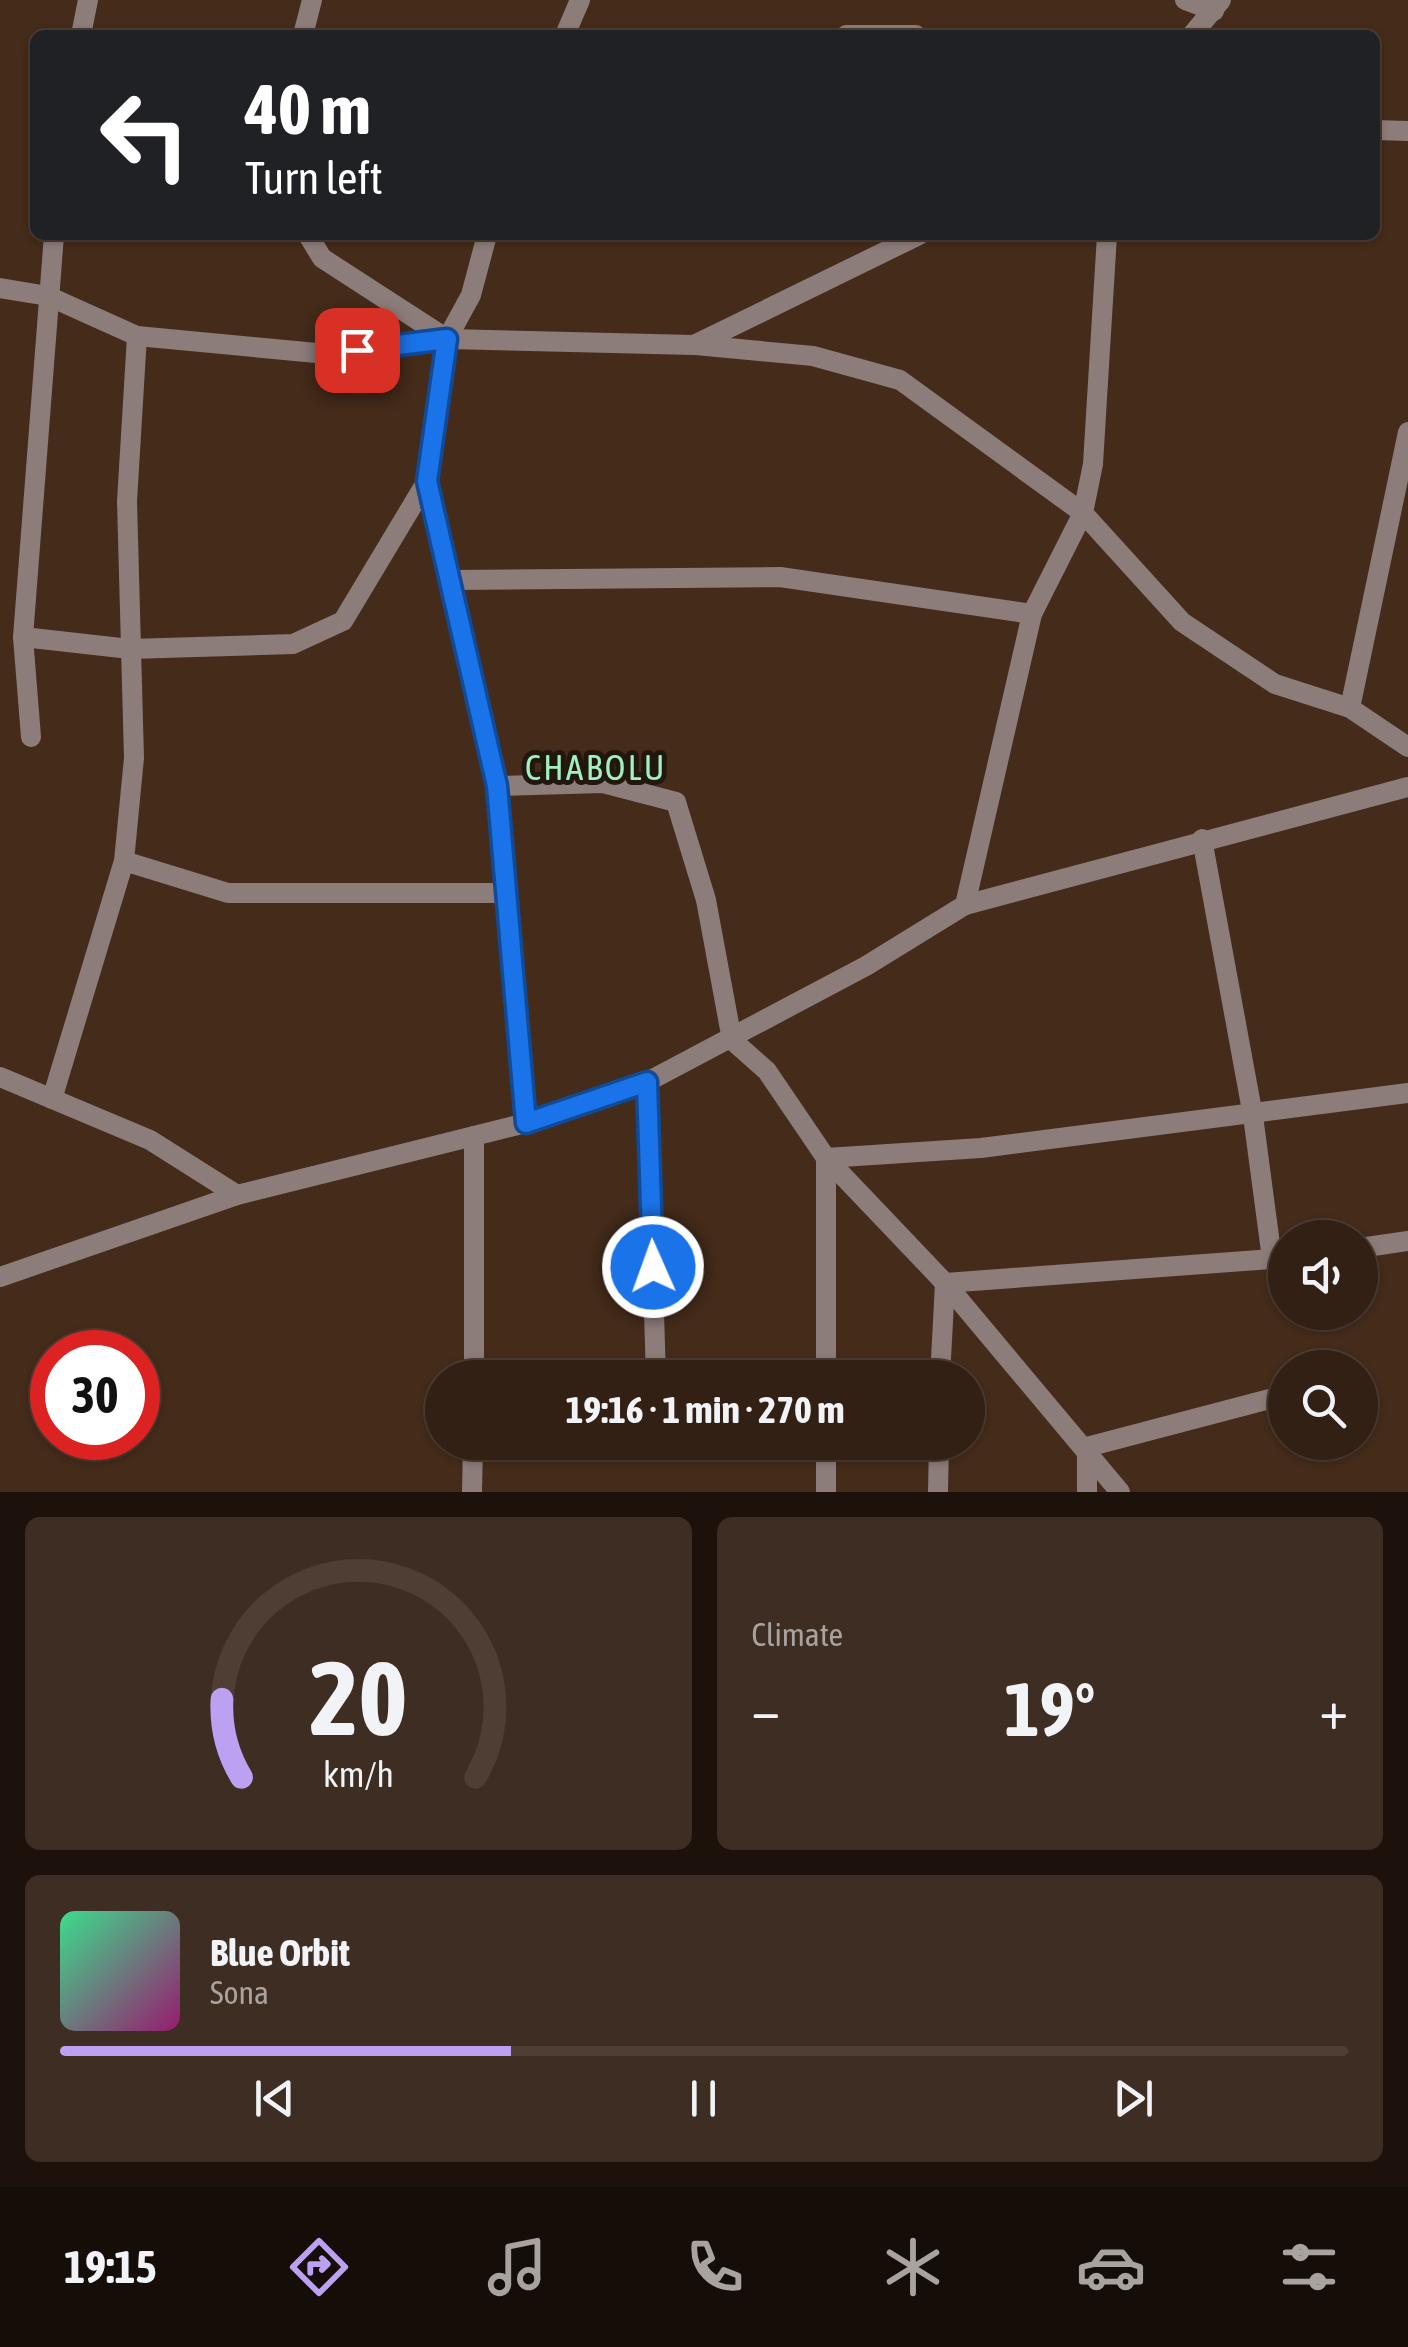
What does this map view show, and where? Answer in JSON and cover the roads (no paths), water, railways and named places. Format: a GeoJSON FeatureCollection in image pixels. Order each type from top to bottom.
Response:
{"type":"FeatureCollection","features":[{"type":"Feature","properties":{"kind":"street"},"geometry":{"type":"LineString","coordinates":[[82,30],[88,0]]}},
{"type":"Feature","properties":{"kind":"street"},"geometry":{"type":"LineString","coordinates":[[304,30],[312,0]]}},
{"type":"Feature","properties":{"kind":"street"},"geometry":{"type":"LineString","coordinates":[[567,30],[580,0]]}},
{"type":"Feature","properties":{"kind":"street"},"geometry":{"type":"LineString","coordinates":[[1186,0],[1217,6],[1196,30]]}},
{"type":"Feature","properties":{"kind":"street"},"geometry":{"type":"LineString","coordinates":[[1380,130],[1408,131]]}},
{"type":"Feature","properties":{"kind":"street"},"geometry":{"type":"LineString","coordinates":[[31,737],[22,637],[54,240]]}},
{"type":"Feature","properties":{"kind":"street"},"geometry":{"type":"LineString","coordinates":[[311,240],[322,258],[447,339]]}},
{"type":"Feature","properties":{"kind":"street"},"geometry":{"type":"LineString","coordinates":[[486,240],[471,296],[447,339],[427,481],[453,580],[497,786],[526,1123]]}},
{"type":"Feature","properties":{"kind":"street"},"geometry":{"type":"LineString","coordinates":[[694,345],[909,240]]}},
{"type":"Feature","properties":{"kind":"street"},"geometry":{"type":"LineString","coordinates":[[965,906],[1032,614],[1083,513],[1093,464],[1108,240]]}},
{"type":"Feature","properties":{"kind":"street"},"geometry":{"type":"LineString","coordinates":[[0,288],[48,296],[137,336],[327,354],[447,339],[694,345],[813,356],[900,380],[1083,513],[1182,622],[1275,684],[1350,708],[1408,748]]}},
{"type":"Feature","properties":{"kind":"street"},"geometry":{"type":"LineString","coordinates":[[52,1098],[124,861],[134,758],[127,500],[137,336]]}},
{"type":"Feature","properties":{"kind":"street"},"geometry":{"type":"LineString","coordinates":[[1350,708],[1408,432]]}},
{"type":"Feature","properties":{"kind":"street"},"geometry":{"type":"LineString","coordinates":[[22,637],[130,649],[293,644],[343,621],[427,481]]}},
{"type":"Feature","properties":{"kind":"street"},"geometry":{"type":"LineString","coordinates":[[453,580],[780,577],[1032,614]]}},
{"type":"Feature","properties":{"kind":"street"},"geometry":{"type":"LineString","coordinates":[[497,786],[604,783],[676,802],[706,900],[732,1040],[767,1071],[826,1158],[945,1283],[1087,1447],[1120,1492]]}},
{"type":"Feature","properties":{"kind":"street"},"geometry":{"type":"LineString","coordinates":[[0,1276],[237,1195],[526,1123],[647,1082],[732,1040],[965,906],[1202,839],[1408,787]]}},
{"type":"Feature","properties":{"kind":"street"},"geometry":{"type":"LineString","coordinates":[[1202,839],[1272,1220]]}},
{"type":"Feature","properties":{"kind":"street"},"geometry":{"type":"LineString","coordinates":[[124,861],[228,893],[508,894]]}},
{"type":"Feature","properties":{"kind":"street"},"geometry":{"type":"LineString","coordinates":[[0,1077],[150,1140],[237,1195]]}},
{"type":"Feature","properties":{"kind":"street"},"geometry":{"type":"LineString","coordinates":[[647,1082],[655,1360]]}},
{"type":"Feature","properties":{"kind":"street"},"geometry":{"type":"LineString","coordinates":[[826,1158],[980,1148],[1253,1116],[1408,1093]]}},
{"type":"Feature","properties":{"kind":"street"},"geometry":{"type":"LineString","coordinates":[[474,1136],[474,1360]]}},
{"type":"Feature","properties":{"kind":"street"},"geometry":{"type":"LineString","coordinates":[[826,1158],[826,1360]]}},
{"type":"Feature","properties":{"kind":"street"},"geometry":{"type":"LineString","coordinates":[[1378,1246],[1408,1242]]}},
{"type":"Feature","properties":{"kind":"street"},"geometry":{"type":"LineString","coordinates":[[945,1283],[1268,1259]]}},
{"type":"Feature","properties":{"kind":"street"},"geometry":{"type":"LineString","coordinates":[[941,1360],[945,1283]]}},
{"type":"Feature","properties":{"kind":"street"},"geometry":{"type":"LineString","coordinates":[[1087,1447],[1268,1400]]}},
{"type":"Feature","properties":{"kind":"street"},"geometry":{"type":"LineString","coordinates":[[1086,1492],[1087,1447]]}},
{"type":"Feature","properties":{"kind":"street"},"geometry":{"type":"LineString","coordinates":[[472,1460],[472,1492]]}},
{"type":"Feature","properties":{"kind":"street"},"geometry":{"type":"LineString","coordinates":[[826,1460],[826,1492]]}},
{"type":"Feature","properties":{"kind":"street"},"geometry":{"type":"LineString","coordinates":[[938,1492],[939,1460]]}},
{"type":"Feature","properties":{"kind":"district","name":"CHABOLU"},"geometry":{"type":"Point","coordinates":[596,768]}}]}
